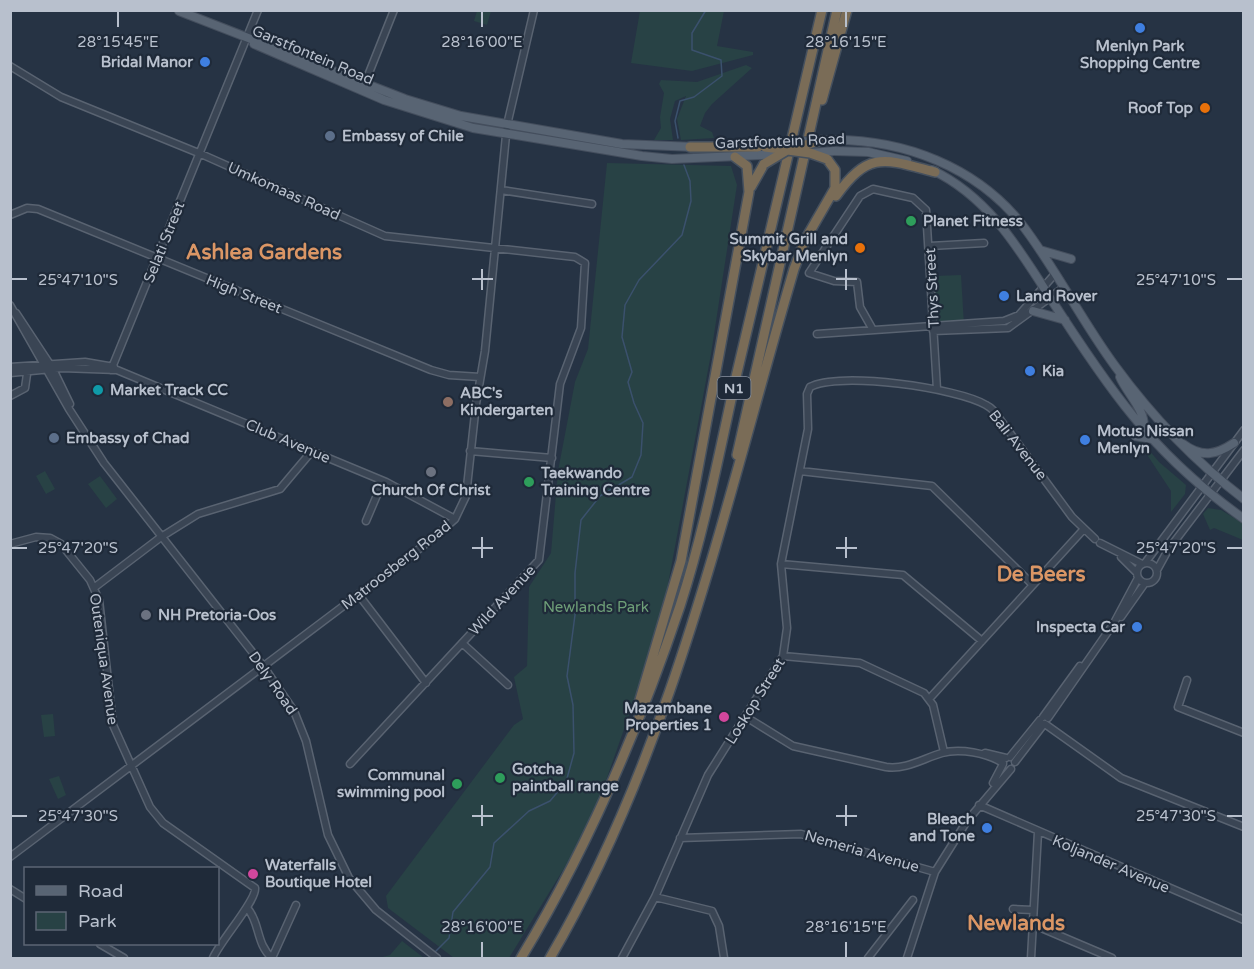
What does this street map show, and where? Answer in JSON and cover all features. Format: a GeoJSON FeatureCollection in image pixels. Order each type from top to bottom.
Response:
{"type":"FeatureCollection","features":[{"type":"Feature","properties":{"kind":"highway","name":"N1"},"geometry":{"type":"LineString","coordinates":[[521,958],[540,927],[591,826],[653,682],[680,604],[704,520],[822,10]]}},
{"type":"Feature","properties":{"kind":"highway","name":"N1"},"geometry":{"type":"LineString","coordinates":[[550,958],[616,830],[646,758],[679,662],[722,521],[837,10]]}},
{"type":"Feature","properties":{"kind":"highway"},"geometry":{"type":"LineString","coordinates":[[810,127],[826,87],[847,10]]}},
{"type":"Feature","properties":{"kind":"highway"},"geometry":{"type":"LineString","coordinates":[[763,152],[789,149],[824,140]]}},
{"type":"Feature","properties":{"kind":"highway"},"geometry":{"type":"LineString","coordinates":[[690,147],[778,154],[789,149],[827,159],[835,170],[836,183],[794,269],[722,521]]}},
{"type":"Feature","properties":{"kind":"highway"},"geometry":{"type":"LineString","coordinates":[[621,758],[664,626],[681,561],[749,192],[763,152]]}},
{"type":"Feature","properties":{"kind":"highway"},"geometry":{"type":"LineString","coordinates":[[735,156],[747,166],[749,192]]}},
{"type":"Feature","properties":{"kind":"highway"},"geometry":{"type":"LineString","coordinates":[[814,225],[853,174],[870,163],[892,161],[935,172]]}},
{"type":"Feature","properties":{"kind":"main road","name":"Garstfontein Road"},"geometry":{"type":"LineString","coordinates":[[178,11],[364,83],[444,111],[507,125],[637,146],[690,147]]}},
{"type":"Feature","properties":{"kind":"main road","name":"Garstfontein Road"},"geometry":{"type":"LineString","coordinates":[[249,39],[328,78],[394,104],[463,126],[506,135],[672,159],[735,156],[835,140],[888,145],[933,158],[955,168],[977,182],[1008,209],[1039,249],[1116,367],[1172,437],[1210,474],[1244,499]]}},
{"type":"Feature","properties":{"kind":"main road","name":"Garstfontein Road"},"geometry":{"type":"LineString","coordinates":[[778,154],[834,151],[890,156],[935,172],[982,204],[1009,235],[1066,321],[1143,429],[1210,495],[1244,519]]}},
{"type":"Feature","properties":{"kind":"main road"},"geometry":{"type":"LineString","coordinates":[[1039,249],[1071,259]]}},
{"type":"Feature","properties":{"kind":"main road"},"geometry":{"type":"LineString","coordinates":[[1033,311],[1066,321]]}},
{"type":"Feature","properties":{"kind":"main road"},"geometry":{"type":"LineString","coordinates":[[1116,367],[1126,391],[1144,417],[1143,429]]}},
{"type":"Feature","properties":{"kind":"main road"},"geometry":{"type":"LineString","coordinates":[[1135,436],[1152,439]]}},
{"type":"Feature","properties":{"kind":"main road"},"geometry":{"type":"LineString","coordinates":[[1172,437],[1191,450],[1206,455],[1218,453],[1234,443]]}},
{"type":"Feature","properties":{"kind":"street","name":"Selati Street"},"geometry":{"type":"LineString","coordinates":[[114,368],[260,10]]}},
{"type":"Feature","properties":{"kind":"street"},"geometry":{"type":"LineString","coordinates":[[364,83],[394,10]]}},
{"type":"Feature","properties":{"kind":"street","name":"Matroosberg Road"},"geometry":{"type":"LineString","coordinates":[[10,857],[432,540],[454,519],[466,496],[496,249],[507,125],[534,10]]}},
{"type":"Feature","properties":{"kind":"street","name":"Umkomaas Road"},"geometry":{"type":"LineString","coordinates":[[10,66],[61,97],[201,154],[385,236],[575,256]]}},
{"type":"Feature","properties":{"kind":"street","name":"Thys Street"},"geometry":{"type":"LineString","coordinates":[[873,330],[860,307],[857,282],[834,281],[808,273],[860,196],[869,189],[912,198],[922,203],[927,210],[937,389]]}},
{"type":"Feature","properties":{"kind":"street"},"geometry":{"type":"LineString","coordinates":[[501,190],[592,204]]}},
{"type":"Feature","properties":{"kind":"street","name":"High Street"},"geometry":{"type":"LineString","coordinates":[[10,215],[27,208],[38,209],[440,373],[480,377]]}},
{"type":"Feature","properties":{"kind":"street"},"geometry":{"type":"LineString","coordinates":[[930,246],[984,243]]}},
{"type":"Feature","properties":{"kind":"street","name":"Wild Avenue"},"geometry":{"type":"LineString","coordinates":[[350,764],[539,560],[561,380],[581,328],[586,269],[583,261],[575,256]]}},
{"type":"Feature","properties":{"kind":"street"},"geometry":{"type":"LineString","coordinates":[[935,329],[1009,320],[1018,315],[1054,275]]}},
{"type":"Feature","properties":{"kind":"street"},"geometry":{"type":"LineString","coordinates":[[817,334],[873,330],[1001,330],[1014,326],[1063,288]]}},
{"type":"Feature","properties":{"kind":"street","name":"Dely Road"},"geometry":{"type":"LineString","coordinates":[[11,307],[18,323],[48,367],[74,416],[104,464],[283,693],[302,729],[328,835],[340,863],[376,910],[436,958]]}},
{"type":"Feature","properties":{"kind":"street","name":"Club Avenue"},"geometry":{"type":"LineString","coordinates":[[10,367],[48,367],[85,362],[114,368],[383,481],[454,519]]}},
{"type":"Feature","properties":{"kind":"street"},"geometry":{"type":"LineString","coordinates":[[10,396],[25,388],[28,368]]}},
{"type":"Feature","properties":{"kind":"street","name":"Club Avenue"},"geometry":{"type":"LineString","coordinates":[[10,373],[28,368]]}},
{"type":"Feature","properties":{"kind":"street","name":"Bali Avenue"},"geometry":{"type":"LineString","coordinates":[[810,387],[824,383],[876,382],[937,389],[981,403],[993,410],[1083,530],[1116,553],[1143,563]]}},
{"type":"Feature","properties":{"kind":"street","name":"Loskop Street"},"geometry":{"type":"LineString","coordinates":[[622,958],[655,897],[708,776],[783,656],[787,628],[781,564],[808,429],[807,394],[810,387]]}},
{"type":"Feature","properties":{"kind":"street"},"geometry":{"type":"LineString","coordinates":[[1127,605],[1143,563],[1244,430]]}},
{"type":"Feature","properties":{"kind":"street"},"geometry":{"type":"LineString","coordinates":[[907,958],[936,872],[1007,761],[1045,721],[1060,691],[1089,658],[1127,605],[1145,583],[1154,581],[1168,550],[1244,450]]}},
{"type":"Feature","properties":{"kind":"street"},"geometry":{"type":"LineString","coordinates":[[94,587],[161,537],[198,514],[280,489],[312,451]]}},
{"type":"Feature","properties":{"kind":"street"},"geometry":{"type":"LineString","coordinates":[[470,451],[552,458]]}},
{"type":"Feature","properties":{"kind":"street"},"geometry":{"type":"LineString","coordinates":[[800,471],[932,486],[1033,585]]}},
{"type":"Feature","properties":{"kind":"street"},"geometry":{"type":"LineString","coordinates":[[366,521],[383,481]]}},
{"type":"Feature","properties":{"kind":"street"},"geometry":{"type":"LineString","coordinates":[[930,698],[1083,530]]}},
{"type":"Feature","properties":{"kind":"street","name":"Outeniqua Avenue"},"geometry":{"type":"LineString","coordinates":[[10,544],[36,537],[50,538],[61,544],[94,587],[99,600],[112,725],[130,767],[150,807],[163,823],[254,887],[256,894],[248,909]]}},
{"type":"Feature","properties":{"kind":"street","name":"Bali Avenue"},"geometry":{"type":"LineString","coordinates":[[1116,553],[1137,576]]}},
{"type":"Feature","properties":{"kind":"street"},"geometry":{"type":"LineString","coordinates":[[1143,563],[1151,563],[1157,570]]}},
{"type":"Feature","properties":{"kind":"street"},"geometry":{"type":"LineString","coordinates":[[781,564],[903,575],[982,641]]}},
{"type":"Feature","properties":{"kind":"street"},"geometry":{"type":"LineString","coordinates":[[1137,576],[1145,583]]}},
{"type":"Feature","properties":{"kind":"street"},"geometry":{"type":"LineString","coordinates":[[358,594],[426,683]]}},
{"type":"Feature","properties":{"kind":"street"},"geometry":{"type":"LineString","coordinates":[[462,643],[508,685]]}},
{"type":"Feature","properties":{"kind":"street"},"geometry":{"type":"LineString","coordinates":[[783,656],[860,663],[930,698],[944,752]]}},
{"type":"Feature","properties":{"kind":"street"},"geometry":{"type":"LineString","coordinates":[[1186,680],[1178,707],[1244,733]]}},
{"type":"Feature","properties":{"kind":"street"},"geometry":{"type":"LineString","coordinates":[[746,717],[793,746],[886,767],[901,767],[944,752],[975,753],[1007,761],[1011,769],[987,794]]}},
{"type":"Feature","properties":{"kind":"street"},"geometry":{"type":"LineString","coordinates":[[1045,721],[1121,778],[1244,827]]}},
{"type":"Feature","properties":{"kind":"street","name":"Koljander Avenue"},"geometry":{"type":"LineString","coordinates":[[979,805],[1244,921]]}},
{"type":"Feature","properties":{"kind":"street"},"geometry":{"type":"LineString","coordinates":[[1031,958],[1038,832]]}},
{"type":"Feature","properties":{"kind":"street","name":"Nemeria Avenue"},"geometry":{"type":"LineString","coordinates":[[680,838],[801,834],[936,872]]}},
{"type":"Feature","properties":{"kind":"street"},"geometry":{"type":"LineString","coordinates":[[10,889],[24,898]]}},
{"type":"Feature","properties":{"kind":"street"},"geometry":{"type":"LineString","coordinates":[[655,897],[712,911],[719,926],[724,958]]}},
{"type":"Feature","properties":{"kind":"street"},"geometry":{"type":"LineString","coordinates":[[868,958],[913,900]]}},
{"type":"Feature","properties":{"kind":"street"},"geometry":{"type":"LineString","coordinates":[[213,958],[235,922],[248,909],[264,950],[272,958],[296,905]]}},
{"type":"Feature","properties":{"kind":"street"},"geometry":{"type":"LineString","coordinates":[[1013,909],[1033,910]]}},
{"type":"Feature","properties":{"kind":"street"},"geometry":{"type":"LineString","coordinates":[[1032,924],[1112,958]]}},
{"type":"Feature","properties":{"kind":"street"},"geometry":{"type":"LineString","coordinates":[[101,945],[124,958]]}},
{"type":"Feature","properties":{"kind":"green space"},"geometry":{"type":"Polygon","coordinates":[[[477,11],[491,11],[487,25],[474,21],[477,11]]]}},
{"type":"Feature","properties":{"kind":"green space"},"geometry":{"type":"Polygon","coordinates":[[[640,11],[724,11],[717,46],[753,52],[753,55],[692,71],[631,63],[640,11]]]}},
{"type":"Feature","properties":{"kind":"green space"},"geometry":{"type":"Polygon","coordinates":[[[746,65],[752,68],[705,113],[700,126],[712,132],[714,138],[681,140],[677,119],[686,96],[675,101],[670,119],[673,140],[654,140],[661,128],[660,117],[664,93],[659,84],[661,80],[697,82],[746,65]]]}},
{"type":"Feature","properties":{"kind":"green space","name":"Newlands Park"},"geometry":{"type":"Polygon","coordinates":[[[607,163],[731,166],[737,185],[711,354],[660,627],[590,826],[509,958],[454,958],[388,908],[386,896],[514,725],[523,719],[514,677],[527,666],[529,587],[551,553],[558,471],[575,382],[588,349],[607,163]]]}},
{"type":"Feature","properties":{"kind":"green space"},"geometry":{"type":"Polygon","coordinates":[[[961,275],[964,325],[936,323],[934,276],[961,275]]]}},
{"type":"Feature","properties":{"kind":"green space"},"geometry":{"type":"Polygon","coordinates":[[[1138,441],[1143,443],[1159,462],[1186,485],[1185,494],[1171,512],[1171,491],[1138,441]]]}},
{"type":"Feature","properties":{"kind":"green space"},"geometry":{"type":"Polygon","coordinates":[[[45,471],[55,489],[46,494],[36,476],[45,471]]]}},
{"type":"Feature","properties":{"kind":"green space"},"geometry":{"type":"Polygon","coordinates":[[[100,476],[117,499],[106,508],[88,484],[100,476]]]}},
{"type":"Feature","properties":{"kind":"green space"},"geometry":{"type":"Polygon","coordinates":[[[1208,508],[1221,510],[1243,523],[1243,540],[1214,528],[1210,530],[1203,514],[1208,508]]]}},
{"type":"Feature","properties":{"kind":"green space"},"geometry":{"type":"Polygon","coordinates":[[[53,714],[55,736],[44,737],[41,715],[53,714]]]}},
{"type":"Feature","properties":{"kind":"green space"},"geometry":{"type":"Polygon","coordinates":[[[59,776],[66,795],[58,799],[49,779],[59,776]]]}},
{"type":"Feature","properties":{"kind":"green space"},"geometry":{"type":"Polygon","coordinates":[[[402,941],[424,958],[379,958],[390,955],[402,941]]]}},
{"type":"Feature","properties":{"kind":"waterway"},"geometry":{"type":"LineString","coordinates":[[678,138],[675,121],[680,101],[694,97],[722,76],[721,60],[692,50],[692,33],[706,10]]}},
{"type":"Feature","properties":{"kind":"waterway"},"geometry":{"type":"LineString","coordinates":[[435,952],[449,938],[453,912],[490,867],[494,843],[529,811],[550,801],[566,782],[574,753],[573,705],[567,676],[575,615],[575,573],[581,520],[600,496],[632,477],[641,455],[643,423],[628,382],[632,372],[622,337],[625,305],[639,280],[682,235],[691,201],[690,181],[684,165]]}},
{"type":"Feature","properties":{"kind":"place","name":"Menlyn Park Shopping Centre"},"geometry":{"type":"Point","coordinates":[1140,28]}},
{"type":"Feature","properties":{"kind":"place","name":"Bridal Manor"},"geometry":{"type":"Point","coordinates":[205,62]}},
{"type":"Feature","properties":{"kind":"place","name":"Roof Top"},"geometry":{"type":"Point","coordinates":[1205,108]}},
{"type":"Feature","properties":{"kind":"place","name":"Embassy of Chile"},"geometry":{"type":"Point","coordinates":[330,136]}},
{"type":"Feature","properties":{"kind":"place","name":"Planet Fitness"},"geometry":{"type":"Point","coordinates":[911,221]}},
{"type":"Feature","properties":{"kind":"place","name":"Summit Grill and Skybar Menlyn"},"geometry":{"type":"Point","coordinates":[860,248]}},
{"type":"Feature","properties":{"kind":"place","name":"Land Rover"},"geometry":{"type":"Point","coordinates":[1004,296]}},
{"type":"Feature","properties":{"kind":"place","name":"Kia"},"geometry":{"type":"Point","coordinates":[1030,371]}},
{"type":"Feature","properties":{"kind":"place","name":"Market Track CC"},"geometry":{"type":"Point","coordinates":[98,390]}},
{"type":"Feature","properties":{"kind":"place","name":"ABC's Kindergarten"},"geometry":{"type":"Point","coordinates":[448,402]}},
{"type":"Feature","properties":{"kind":"place","name":"Embassy of Chad"},"geometry":{"type":"Point","coordinates":[54,438]}},
{"type":"Feature","properties":{"kind":"place","name":"Motus Nissan Menlyn"},"geometry":{"type":"Point","coordinates":[1085,440]}},
{"type":"Feature","properties":{"kind":"place","name":"Church Of Christ"},"geometry":{"type":"Point","coordinates":[431,472]}},
{"type":"Feature","properties":{"kind":"place","name":"Taekwando Training Centre"},"geometry":{"type":"Point","coordinates":[529,482]}},
{"type":"Feature","properties":{"kind":"place","name":"NH Pretoria-Oos"},"geometry":{"type":"Point","coordinates":[146,615]}},
{"type":"Feature","properties":{"kind":"place","name":"Inspecta Car"},"geometry":{"type":"Point","coordinates":[1137,627]}},
{"type":"Feature","properties":{"kind":"place","name":"Mazambane Properties 1"},"geometry":{"type":"Point","coordinates":[724,717]}},
{"type":"Feature","properties":{"kind":"place","name":"Gotcha paintball range"},"geometry":{"type":"Point","coordinates":[500,778]}},
{"type":"Feature","properties":{"kind":"place","name":"Communal swimming pool"},"geometry":{"type":"Point","coordinates":[457,784]}},
{"type":"Feature","properties":{"kind":"place","name":"Bleach and Tone"},"geometry":{"type":"Point","coordinates":[987,828]}},
{"type":"Feature","properties":{"kind":"place","name":"Waterfalls Boutique Hotel"},"geometry":{"type":"Point","coordinates":[253,874]}},
{"type":"Feature","properties":{"kind":"district","name":"Ashlea Gardens"},"geometry":{"type":"Point","coordinates":[264,252]}},
{"type":"Feature","properties":{"kind":"district","name":"De Beers"},"geometry":{"type":"Point","coordinates":[1041,574]}},
{"type":"Feature","properties":{"kind":"district","name":"Newlands"},"geometry":{"type":"Point","coordinates":[1016,923]}}]}
